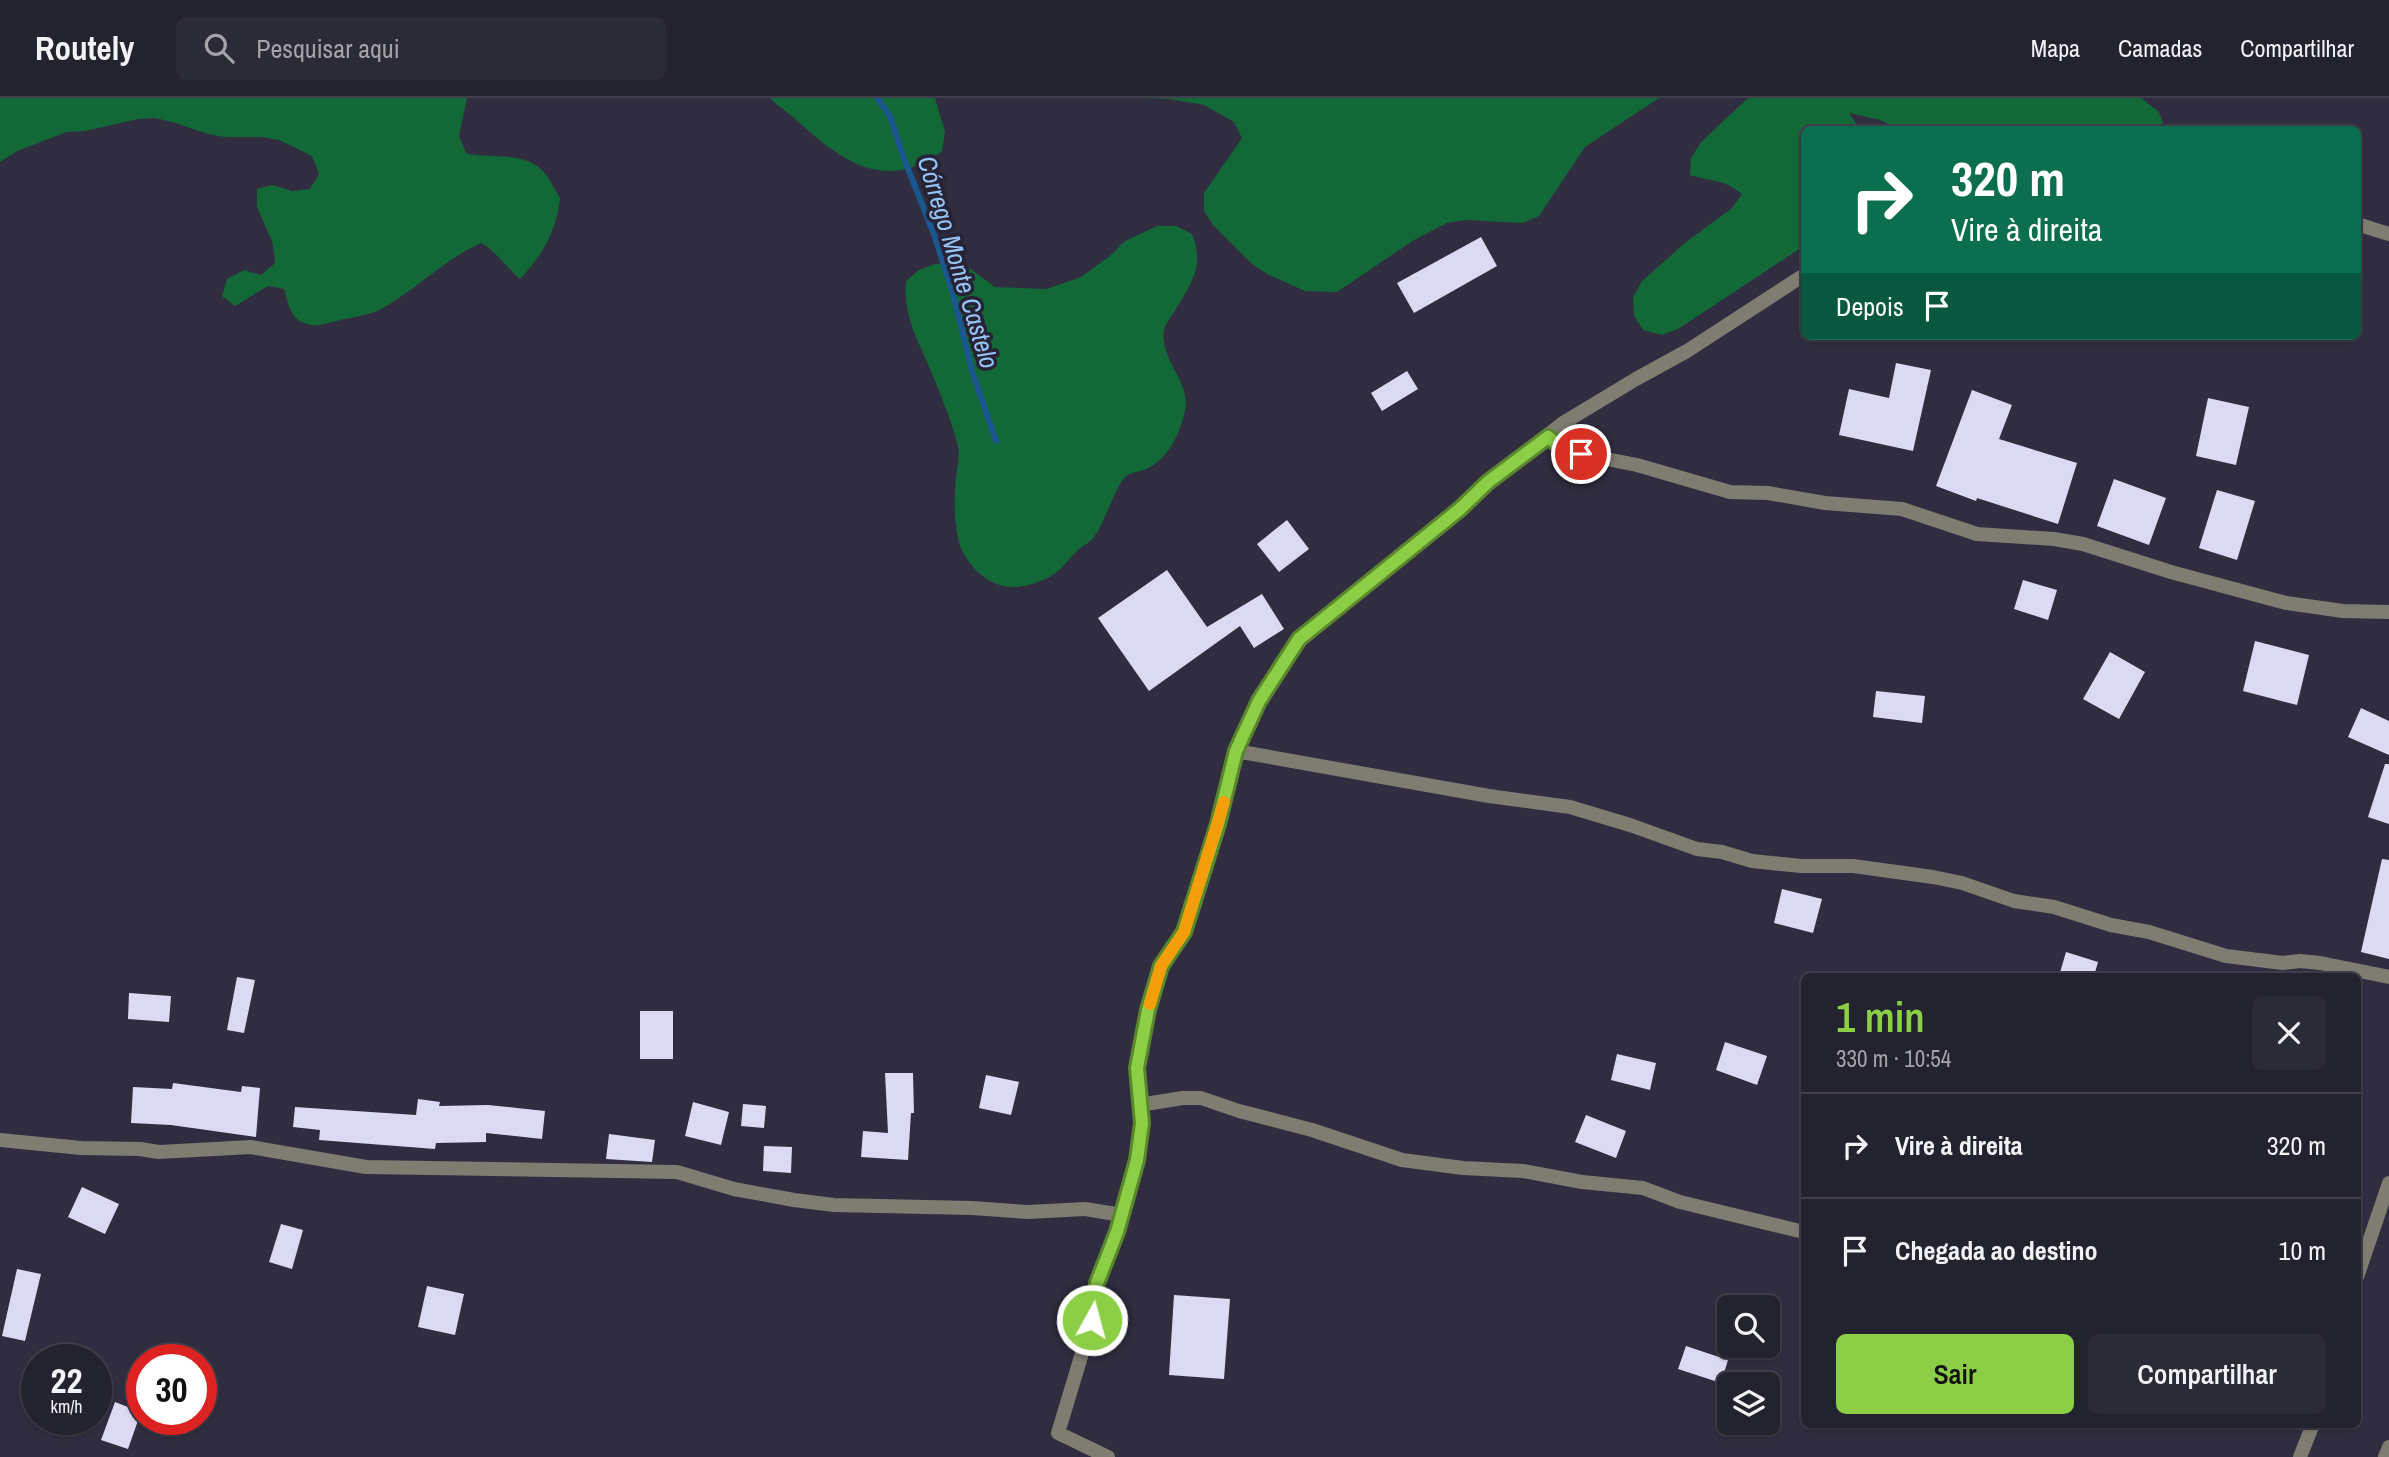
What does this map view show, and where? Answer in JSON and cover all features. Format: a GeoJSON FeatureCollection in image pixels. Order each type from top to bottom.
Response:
{"type":"FeatureCollection","features":[{"type":"Feature","properties":{"kind":"street"},"geometry":{"type":"LineString","coordinates":[[2361,226],[2389,234]]}},
{"type":"Feature","properties":{"kind":"street"},"geometry":{"type":"LineString","coordinates":[[1108,1457],[1058,1433],[1092,1320],[1097,1283],[1111,1249],[1133,1178],[1142,1123],[1137,1068],[1148,1010],[1161,966],[1184,932],[1218,824],[1236,751],[1259,701],[1299,639],[1460,509],[1488,482],[1579,413],[1687,351],[1801,277]]}},
{"type":"Feature","properties":{"kind":"street"},"geometry":{"type":"LineString","coordinates":[[1548,437],[1562,448],[1581,454],[1637,465],[1730,492],[1768,493],[1825,503],[1902,509],[1977,534],[2054,539],[2083,544],[2171,572],[2286,603],[2343,611],[2389,612]]}},
{"type":"Feature","properties":{"kind":"street"},"geometry":{"type":"LineString","coordinates":[[1236,751],[1489,796],[1570,807],[1697,849],[1722,852],[1752,861],[1801,866],[1853,866],[1933,877],[1962,883],[2014,901],[2054,907],[2111,925],[2149,932],[2226,956],[2283,963],[2320,963],[2359,973]]}},
{"type":"Feature","properties":{"kind":"street"},"geometry":{"type":"LineString","coordinates":[[2361,973],[2389,977]]}},
{"type":"Feature","properties":{"kind":"street"},"geometry":{"type":"LineString","coordinates":[[1139,1105],[1182,1098],[1201,1098],[1312,1130],[1402,1160],[1463,1168],[1523,1171],[1571,1181],[1643,1188],[1680,1202],[1801,1231]]}},
{"type":"Feature","properties":{"kind":"street"},"geometry":{"type":"LineString","coordinates":[[0,1140],[159,1152],[251,1147],[366,1167],[677,1172],[734,1189],[834,1205],[1028,1212],[1085,1209],[1122,1214]]}},
{"type":"Feature","properties":{"kind":"street"},"geometry":{"type":"LineString","coordinates":[[2361,1265],[2389,1183]]}},
{"type":"Feature","properties":{"kind":"street"},"geometry":{"type":"LineString","coordinates":[[2300,1457],[2311,1428]]}},
{"type":"Feature","properties":{"kind":"street"},"geometry":{"type":"LineString","coordinates":[[2385,1457],[2389,1447]]}},
{"type":"Feature","properties":{"kind":"green space"},"geometry":{"type":"Polygon","coordinates":[[[0,98],[467,98],[459,136],[466,153],[512,157],[541,169],[560,198],[556,221],[547,242],[520,279],[481,243],[455,257],[378,311],[309,325],[294,315],[284,289],[268,286],[235,306],[222,296],[227,279],[244,270],[261,275],[275,263],[273,244],[257,207],[257,189],[272,185],[292,191],[310,189],[319,174],[312,156],[279,140],[208,134],[155,118],[67,132],[17,151],[0,162],[0,98]]]}},
{"type":"Feature","properties":{"kind":"green space"},"geometry":{"type":"Polygon","coordinates":[[[770,98],[935,98],[945,132],[942,151],[923,163],[904,169],[886,171],[869,168],[835,152],[770,98]]]}},
{"type":"Feature","properties":{"kind":"green space"},"geometry":{"type":"Polygon","coordinates":[[[1142,98],[1659,98],[1585,147],[1539,216],[1523,223],[1466,220],[1447,223],[1414,240],[1337,292],[1305,291],[1267,274],[1252,264],[1213,225],[1204,211],[1204,193],[1242,138],[1234,122],[1204,105],[1170,99],[1142,98]]]}},
{"type":"Feature","properties":{"kind":"green space"},"geometry":{"type":"Polygon","coordinates":[[[1748,98],[2141,98],[2159,112],[2164,126],[1892,126],[1880,120],[1849,113],[1858,126],[1801,126],[1801,248],[1678,329],[1662,335],[1643,330],[1634,316],[1633,297],[1642,281],[1686,242],[1732,208],[1742,194],[1723,183],[1690,175],[1691,158],[1701,142],[1748,98]]]}},
{"type":"Feature","properties":{"kind":"green space"},"geometry":{"type":"Polygon","coordinates":[[[1157,226],[1176,226],[1192,234],[1197,256],[1191,283],[1164,330],[1166,352],[1181,382],[1186,403],[1175,439],[1154,465],[1126,476],[1094,537],[1055,573],[1026,586],[1003,586],[993,582],[983,576],[965,556],[958,539],[955,486],[958,446],[911,323],[906,303],[906,281],[919,270],[935,264],[952,263],[969,268],[995,287],[1047,289],[1081,277],[1110,256],[1125,241],[1157,226]]]}},
{"type":"Feature","properties":{"kind":"building"},"geometry":{"type":"Polygon","coordinates":[[[1481,237],[1497,266],[1414,313],[1397,283],[1481,237]]]}},
{"type":"Feature","properties":{"kind":"building"},"geometry":{"type":"Polygon","coordinates":[[[1896,363],[1931,370],[1913,451],[1839,435],[1849,389],[1889,398],[1896,363]]]}},
{"type":"Feature","properties":{"kind":"building"},"geometry":{"type":"Polygon","coordinates":[[[1407,371],[1418,389],[1382,411],[1371,393],[1407,371]]]}},
{"type":"Feature","properties":{"kind":"building"},"geometry":{"type":"Polygon","coordinates":[[[1972,390],[2012,405],[1999,439],[2077,463],[2058,524],[1977,498],[1976,501],[1936,486],[1972,390]]]}},
{"type":"Feature","properties":{"kind":"building"},"geometry":{"type":"Polygon","coordinates":[[[2208,398],[2249,407],[2236,465],[2196,456],[2208,398]]]}},
{"type":"Feature","properties":{"kind":"building"},"geometry":{"type":"Polygon","coordinates":[[[2114,479],[2166,498],[2149,545],[2097,526],[2114,479]]]}},
{"type":"Feature","properties":{"kind":"building"},"geometry":{"type":"Polygon","coordinates":[[[2217,490],[2255,501],[2237,560],[2199,548],[2217,490]]]}},
{"type":"Feature","properties":{"kind":"building"},"geometry":{"type":"Polygon","coordinates":[[[1287,520],[1309,549],[1279,572],[1257,544],[1287,520]]]}},
{"type":"Feature","properties":{"kind":"building"},"geometry":{"type":"Polygon","coordinates":[[[1167,570],[1207,627],[1262,594],[1284,629],[1254,648],[1240,626],[1149,691],[1098,618],[1167,570]]]}},
{"type":"Feature","properties":{"kind":"building"},"geometry":{"type":"Polygon","coordinates":[[[2023,580],[2057,590],[2048,620],[2014,609],[2023,580]]]}},
{"type":"Feature","properties":{"kind":"building"},"geometry":{"type":"Polygon","coordinates":[[[2255,641],[2309,655],[2297,705],[2243,691],[2255,641]]]}},
{"type":"Feature","properties":{"kind":"building"},"geometry":{"type":"Polygon","coordinates":[[[2110,652],[2145,672],[2119,719],[2083,699],[2110,652]]]}},
{"type":"Feature","properties":{"kind":"building"},"geometry":{"type":"Polygon","coordinates":[[[1876,691],[1925,696],[1922,723],[1873,717],[1876,691]]]}},
{"type":"Feature","properties":{"kind":"building"},"geometry":{"type":"Polygon","coordinates":[[[2361,708],[2389,721],[2389,755],[2348,737],[2361,708]]]}},
{"type":"Feature","properties":{"kind":"building"},"geometry":{"type":"Polygon","coordinates":[[[2385,764],[2389,764],[2389,824],[2368,817],[2385,764]]]}},
{"type":"Feature","properties":{"kind":"building"},"geometry":{"type":"Polygon","coordinates":[[[2382,859],[2389,860],[2389,959],[2361,952],[2382,859]]]}},
{"type":"Feature","properties":{"kind":"building"},"geometry":{"type":"Polygon","coordinates":[[[1782,889],[1822,899],[1813,933],[1774,923],[1782,889]]]}},
{"type":"Feature","properties":{"kind":"building"},"geometry":{"type":"Polygon","coordinates":[[[2066,952],[2098,962],[2095,973],[2060,973],[2066,952]]]}},
{"type":"Feature","properties":{"kind":"building"},"geometry":{"type":"Polygon","coordinates":[[[237,977],[255,980],[244,1033],[227,1030],[237,977]]]}},
{"type":"Feature","properties":{"kind":"building"},"geometry":{"type":"Polygon","coordinates":[[[129,993],[171,996],[169,1022],[128,1019],[129,993]]]}},
{"type":"Feature","properties":{"kind":"building"},"geometry":{"type":"Polygon","coordinates":[[[640,1011],[673,1011],[673,1059],[640,1059],[640,1011]]]}},
{"type":"Feature","properties":{"kind":"building"},"geometry":{"type":"Polygon","coordinates":[[[1725,1042],[1767,1056],[1757,1085],[1716,1070],[1725,1042]]]}},
{"type":"Feature","properties":{"kind":"building"},"geometry":{"type":"Polygon","coordinates":[[[1617,1054],[1656,1063],[1650,1090],[1611,1080],[1617,1054]]]}},
{"type":"Feature","properties":{"kind":"building"},"geometry":{"type":"Polygon","coordinates":[[[885,1073],[913,1073],[914,1113],[911,1113],[908,1160],[861,1157],[863,1131],[888,1133],[885,1073]]]}},
{"type":"Feature","properties":{"kind":"building"},"geometry":{"type":"Polygon","coordinates":[[[986,1075],[1019,1082],[1011,1115],[979,1108],[986,1075]]]}},
{"type":"Feature","properties":{"kind":"building"},"geometry":{"type":"Polygon","coordinates":[[[173,1083],[241,1092],[242,1086],[260,1088],[256,1137],[171,1125],[131,1123],[133,1087],[172,1089],[173,1083]]]}},
{"type":"Feature","properties":{"kind":"building"},"geometry":{"type":"Polygon","coordinates":[[[418,1099],[440,1102],[439,1106],[488,1105],[545,1111],[542,1139],[486,1133],[486,1142],[436,1143],[435,1149],[319,1140],[320,1130],[293,1127],[295,1107],[416,1115],[418,1099]]]}},
{"type":"Feature","properties":{"kind":"building"},"geometry":{"type":"Polygon","coordinates":[[[693,1102],[729,1112],[721,1145],[685,1136],[693,1102]]]}},
{"type":"Feature","properties":{"kind":"building"},"geometry":{"type":"Polygon","coordinates":[[[743,1104],[766,1106],[764,1128],[741,1126],[743,1104]]]}},
{"type":"Feature","properties":{"kind":"building"},"geometry":{"type":"Polygon","coordinates":[[[1586,1115],[1626,1131],[1616,1158],[1575,1142],[1586,1115]]]}},
{"type":"Feature","properties":{"kind":"building"},"geometry":{"type":"Polygon","coordinates":[[[609,1134],[655,1140],[652,1162],[606,1159],[609,1134]]]}},
{"type":"Feature","properties":{"kind":"building"},"geometry":{"type":"Polygon","coordinates":[[[764,1146],[792,1147],[791,1173],[763,1171],[764,1146]]]}},
{"type":"Feature","properties":{"kind":"building"},"geometry":{"type":"Polygon","coordinates":[[[82,1187],[119,1204],[105,1234],[68,1217],[82,1187]]]}},
{"type":"Feature","properties":{"kind":"building"},"geometry":{"type":"Polygon","coordinates":[[[281,1224],[303,1230],[292,1269],[269,1262],[281,1224]]]}},
{"type":"Feature","properties":{"kind":"building"},"geometry":{"type":"Polygon","coordinates":[[[17,1269],[41,1274],[25,1341],[2,1336],[17,1269]]]}},
{"type":"Feature","properties":{"kind":"building"},"geometry":{"type":"Polygon","coordinates":[[[427,1286],[464,1294],[455,1335],[418,1327],[427,1286]]]}},
{"type":"Feature","properties":{"kind":"building"},"geometry":{"type":"Polygon","coordinates":[[[1174,1295],[1230,1299],[1224,1379],[1169,1375],[1174,1295]]]}},
{"type":"Feature","properties":{"kind":"building"},"geometry":{"type":"Polygon","coordinates":[[[1686,1346],[1728,1360],[1724,1372],[1717,1372],[1717,1382],[1678,1369],[1686,1346]]]}},
{"type":"Feature","properties":{"kind":"building"},"geometry":{"type":"Polygon","coordinates":[[[115,1402],[126,1406],[126,1435],[133,1435],[128,1449],[101,1440],[103,1435],[112,1435],[112,1410],[115,1402]]]}},
{"type":"Feature","properties":{"kind":"waterway","name":"Córrego Monte Castelo"},"geometry":{"type":"LineString","coordinates":[[877,98],[890,116],[935,237],[953,294],[972,371],[996,441]]}},
{"type":"Feature","properties":{"kind":"slow traffic"},"geometry":{"type":"LineString","coordinates":[[1150,1004],[1161,966],[1184,932],[1224,802]]}},
{"type":"Feature","properties":{"kind":"route"},"geometry":{"type":"LineString","coordinates":[[1092,1320],[1097,1283],[1117,1232],[1137,1160],[1142,1123],[1137,1068],[1148,1010],[1161,966],[1184,932],[1213,842],[1230,769],[1259,701],[1299,639],[1418,544],[1488,482],[1548,437],[1562,448],[1581,454]]}}]}
